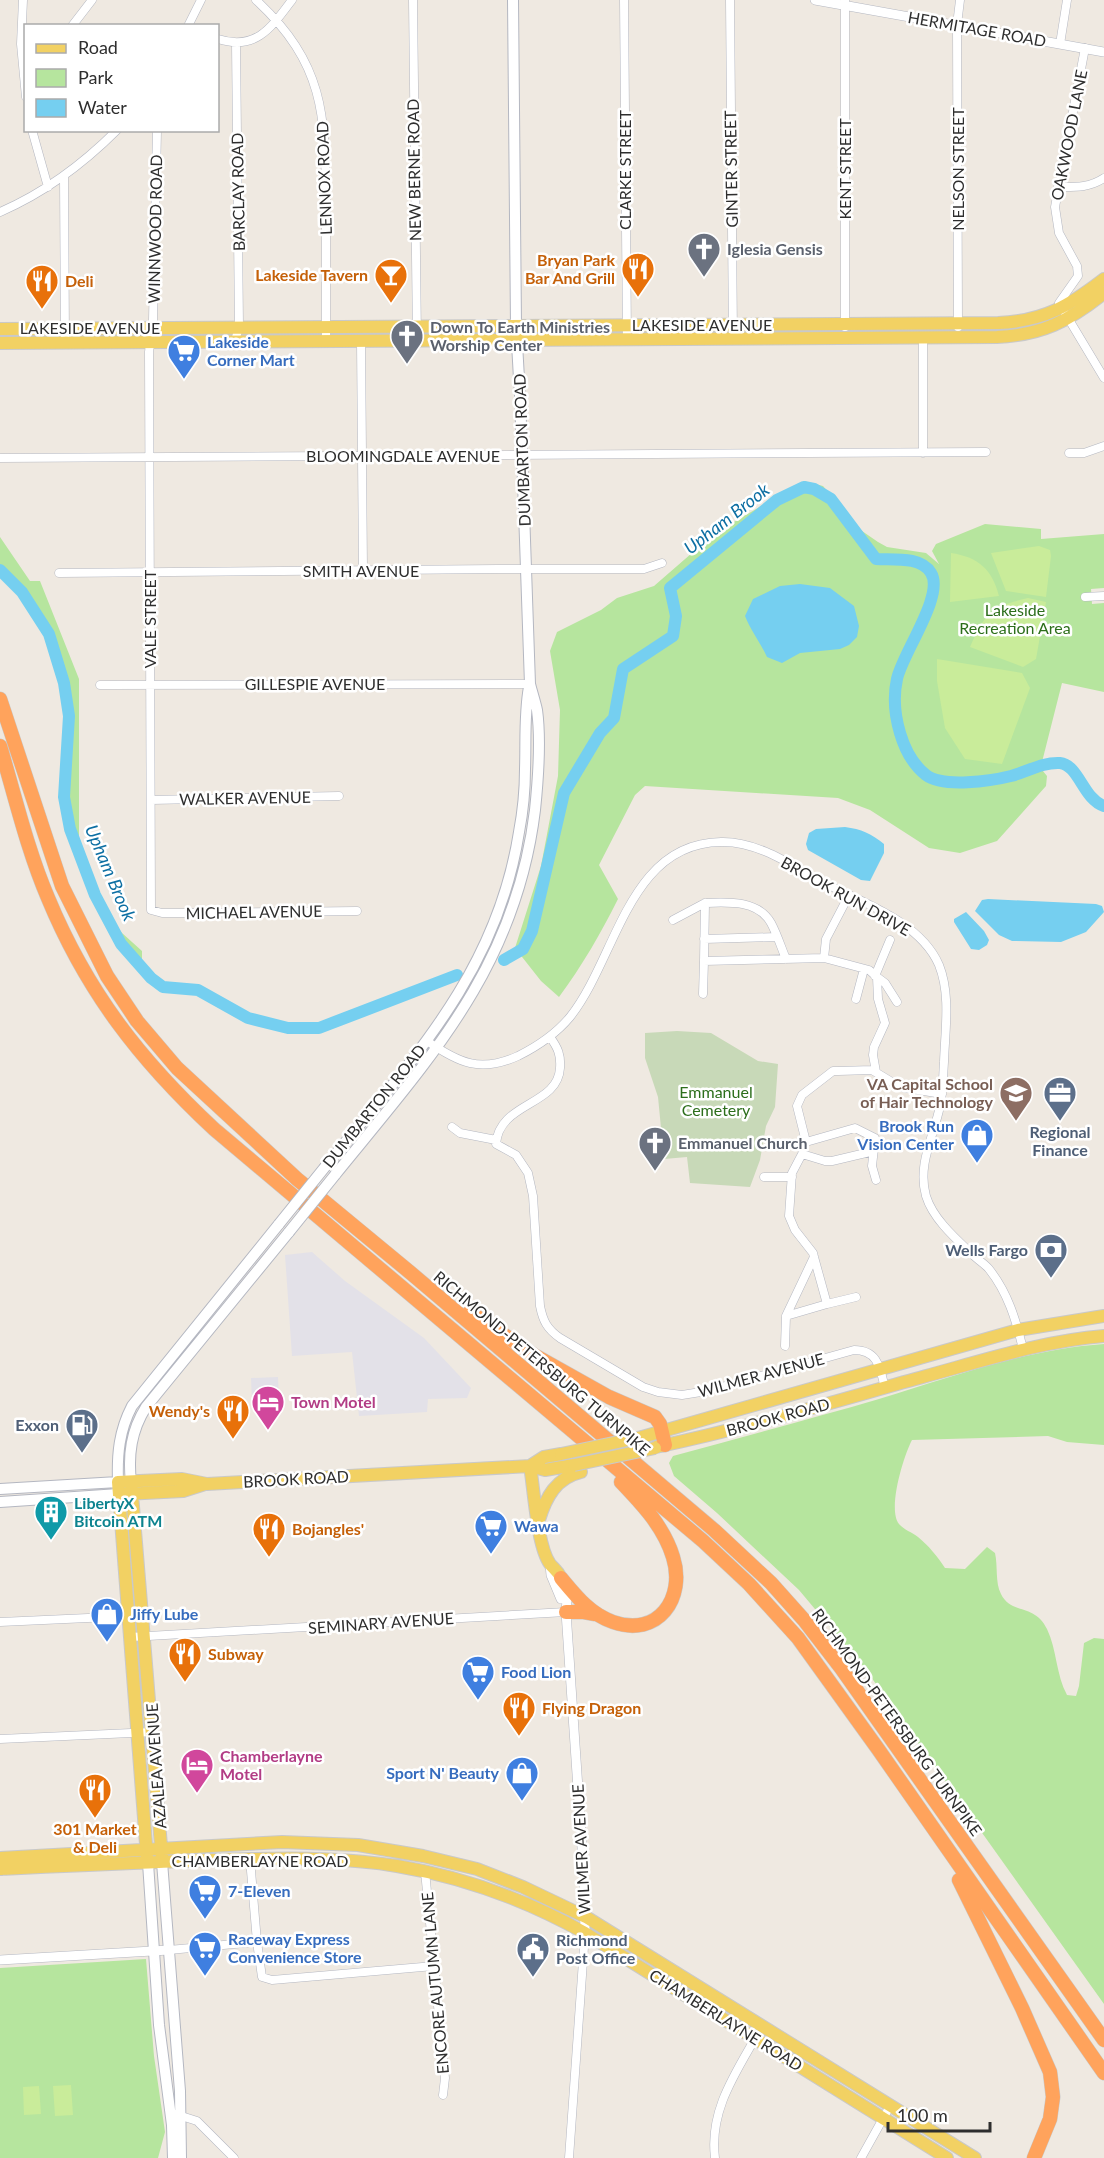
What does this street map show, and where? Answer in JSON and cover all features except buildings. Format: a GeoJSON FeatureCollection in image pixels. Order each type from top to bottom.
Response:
{"type":"FeatureCollection","features":[{"type":"Feature","properties":{"kind":"highway","name":"RICHMOND-PETERSBURG TURNPIKE"},"geometry":{"type":"LineString","coordinates":[[0,699],[62,886],[107,976],[137,1021],[177,1068],[297,1179],[714,1530],[776,1589],[841,1668],[1104,2040]]}},
{"type":"Feature","properties":{"kind":"highway","name":"RICHMOND-PETERSBURG TURNPIKE"},"geometry":{"type":"LineString","coordinates":[[0,746],[30,851],[59,924],[116,1023],[151,1066],[214,1129],[723,1558],[782,1619],[821,1669],[927,1820]]}},
{"type":"Feature","properties":{"kind":"highway"},"geometry":{"type":"LineString","coordinates":[[412,1274],[453,1298],[480,1320],[534,1355],[623,1404],[655,1417],[662,1431],[660,1449]]}},
{"type":"Feature","properties":{"kind":"highway"},"geometry":{"type":"LineString","coordinates":[[566,1612],[595,1614],[619,1624],[638,1626],[649,1623],[660,1616],[668,1608],[675,1592],[673,1558],[662,1532],[609,1462]]}},
{"type":"Feature","properties":{"kind":"highway"},"geometry":{"type":"LineString","coordinates":[[561,1578],[595,1614]]}},
{"type":"Feature","properties":{"kind":"highway"},"geometry":{"type":"LineString","coordinates":[[927,1820],[1104,2073]]}},
{"type":"Feature","properties":{"kind":"highway"},"geometry":{"type":"LineString","coordinates":[[927,1820],[973,1904],[1050,2072],[1052,2109],[1047,2128],[1034,2157]]}},
{"type":"Feature","properties":{"kind":"main road","name":"DUMBARTON ROAD"},"geometry":{"type":"LineString","coordinates":[[132,1488],[131,1443],[141,1415],[437,1048],[467,1004],[488,967],[507,924],[522,877],[531,839],[538,777],[537,711],[530,684],[523,455],[516,340],[513,0]]}},
{"type":"Feature","properties":{"kind":"main road","name":"LAKESIDE AVENUE"},"geometry":{"type":"LineString","coordinates":[[0,343],[959,338],[1025,334],[1048,328],[1104,279]]}},
{"type":"Feature","properties":{"kind":"main road","name":"LAKESIDE AVENUE"},"geometry":{"type":"LineString","coordinates":[[0,329],[958,324],[1023,321],[1065,314],[1104,294]]}},
{"type":"Feature","properties":{"kind":"main road","name":"DUMBARTON ROAD"},"geometry":{"type":"LineString","coordinates":[[119,1488],[119,1439],[132,1406],[427,1041],[450,1009],[481,953],[507,885],[519,832],[524,798],[524,711],[530,684]]}},
{"type":"Feature","properties":{"kind":"main road","name":"BROOK ROAD"},"geometry":{"type":"LineString","coordinates":[[530,1466],[544,1457],[642,1437],[1018,1330],[1104,1316]]}},
{"type":"Feature","properties":{"kind":"main road","name":"BROOK ROAD"},"geometry":{"type":"LineString","coordinates":[[0,1489],[132,1488],[182,1479],[207,1484],[530,1466],[545,1470],[578,1468],[759,1423],[1023,1349],[1104,1336]]}},
{"type":"Feature","properties":{"kind":"main road","name":"WILMER AVENUE"},"geometry":{"type":"LineString","coordinates":[[530,1466],[538,1524],[550,1564],[558,1570],[561,1578]]}},
{"type":"Feature","properties":{"kind":"main road"},"geometry":{"type":"LineString","coordinates":[[538,1524],[546,1500],[554,1488],[578,1468]]}},
{"type":"Feature","properties":{"kind":"main road","name":"BROOK ROAD"},"geometry":{"type":"LineString","coordinates":[[0,1502],[119,1488]]}},
{"type":"Feature","properties":{"kind":"main road","name":"AZALEA AVENUE"},"geometry":{"type":"LineString","coordinates":[[119,1488],[161,2050],[176,2115],[173,2158]]}},
{"type":"Feature","properties":{"kind":"main road","name":"AZALEA AVENUE"},"geometry":{"type":"LineString","coordinates":[[132,1488],[169,1950],[176,2115],[181,2158]]}},
{"type":"Feature","properties":{"kind":"main road","name":"CHAMBERLAYNE ROAD"},"geometry":{"type":"LineString","coordinates":[[162,1856],[289,1842],[333,1843],[392,1850],[441,1860],[500,1878],[540,1894],[586,1917],[975,2158]]}},
{"type":"Feature","properties":{"kind":"main road"},"geometry":{"type":"LineString","coordinates":[[0,1858],[162,1856]]}},
{"type":"Feature","properties":{"kind":"main road","name":"CHAMBERLAYNE ROAD"},"geometry":{"type":"LineString","coordinates":[[162,1856],[331,1859],[395,1866],[425,1871],[509,1896],[585,1933],[947,2158]]}},
{"type":"Feature","properties":{"kind":"main road","name":"CHAMBERLAYNE ROAD"},"geometry":{"type":"LineString","coordinates":[[0,1869],[147,1857]]}},
{"type":"Feature","properties":{"kind":"street"},"geometry":{"type":"LineString","coordinates":[[23,0],[21,44],[24,76]]}},
{"type":"Feature","properties":{"kind":"street"},"geometry":{"type":"LineString","coordinates":[[74,24],[92,0]]}},
{"type":"Feature","properties":{"kind":"street"},"geometry":{"type":"LineString","coordinates":[[189,24],[201,0]]}},
{"type":"Feature","properties":{"kind":"street","name":"LENNOX ROAD"},"geometry":{"type":"LineString","coordinates":[[256,0],[289,36],[308,68],[315,86],[323,122],[326,340]]}},
{"type":"Feature","properties":{"kind":"street"},"geometry":{"type":"LineString","coordinates":[[219,39],[236,43],[257,38],[292,0]]}},
{"type":"Feature","properties":{"kind":"street","name":"NEW BERNE ROAD"},"geometry":{"type":"LineString","coordinates":[[413,0],[417,340]]}},
{"type":"Feature","properties":{"kind":"street","name":"CLARKE STREET"},"geometry":{"type":"LineString","coordinates":[[624,0],[627,339]]}},
{"type":"Feature","properties":{"kind":"street","name":"GINTER STREET"},"geometry":{"type":"LineString","coordinates":[[730,0],[733,339]]}},
{"type":"Feature","properties":{"kind":"street","name":"HERMITAGE ROAD"},"geometry":{"type":"LineString","coordinates":[[814,0],[844,3],[1104,52]]}},
{"type":"Feature","properties":{"kind":"street","name":"NELSON STREET"},"geometry":{"type":"LineString","coordinates":[[959,338],[957,25],[960,0]]}},
{"type":"Feature","properties":{"kind":"street"},"geometry":{"type":"LineString","coordinates":[[1060,44],[1067,0]]}},
{"type":"Feature","properties":{"kind":"street","name":"KENT STREET"},"geometry":{"type":"LineString","coordinates":[[844,3],[845,338]]}},
{"type":"Feature","properties":{"kind":"street","name":"BARCLAY ROAD"},"geometry":{"type":"LineString","coordinates":[[236,43],[239,327],[236,341]]}},
{"type":"Feature","properties":{"kind":"street","name":"OAKWOOD LANE"},"geometry":{"type":"LineString","coordinates":[[1065,314],[1060,300],[1077,279],[1078,270],[1056,224],[1054,207],[1085,48]]}},
{"type":"Feature","properties":{"kind":"street"},"geometry":{"type":"LineString","coordinates":[[33,132],[48,188]]}},
{"type":"Feature","properties":{"kind":"street"},"geometry":{"type":"LineString","coordinates":[[0,213],[64,177],[115,132]]}},
{"type":"Feature","properties":{"kind":"street","name":"WINNWOOD ROAD"},"geometry":{"type":"LineString","coordinates":[[152,328],[158,132]]}},
{"type":"Feature","properties":{"kind":"street"},"geometry":{"type":"LineString","coordinates":[[64,177],[65,343]]}},
{"type":"Feature","properties":{"kind":"street"},"geometry":{"type":"LineString","coordinates":[[1058,187],[1084,187],[1104,178]]}},
{"type":"Feature","properties":{"kind":"street"},"geometry":{"type":"LineString","coordinates":[[1065,314],[1104,378]]}},
{"type":"Feature","properties":{"kind":"street","name":"VALE STREET"},"geometry":{"type":"LineString","coordinates":[[151,910],[150,342],[152,328]]}},
{"type":"Feature","properties":{"kind":"street"},"geometry":{"type":"LineString","coordinates":[[923,338],[923,453]]}},
{"type":"Feature","properties":{"kind":"street"},"geometry":{"type":"LineString","coordinates":[[362,341],[363,571]]}},
{"type":"Feature","properties":{"kind":"street"},"geometry":{"type":"LineString","coordinates":[[1069,453],[1084,453],[1104,446]]}},
{"type":"Feature","properties":{"kind":"street","name":"BLOOMINGDALE AVENUE"},"geometry":{"type":"LineString","coordinates":[[0,458],[986,452]]}},
{"type":"Feature","properties":{"kind":"street","name":"SMITH AVENUE"},"geometry":{"type":"LineString","coordinates":[[59,573],[644,569],[662,563]]}},
{"type":"Feature","properties":{"kind":"street"},"geometry":{"type":"LineString","coordinates":[[1085,597],[1104,596]]}},
{"type":"Feature","properties":{"kind":"street","name":"GILLESPIE AVENUE"},"geometry":{"type":"LineString","coordinates":[[100,685],[530,684]]}},
{"type":"Feature","properties":{"kind":"street","name":"WALKER AVENUE"},"geometry":{"type":"LineString","coordinates":[[151,800],[339,796]]}},
{"type":"Feature","properties":{"kind":"street","name":"BROOK RUN DRIVE"},"geometry":{"type":"LineString","coordinates":[[550,1037],[576,1009],[643,883],[661,863],[686,848],[708,842],[750,845],[909,928],[925,944],[938,963],[946,999],[942,1094],[925,1159],[923,1176],[927,1200],[944,1225],[988,1267],[1007,1298],[1018,1330]]}},
{"type":"Feature","properties":{"kind":"street"},"geometry":{"type":"LineString","coordinates":[[824,958],[826,939],[849,895]]}},
{"type":"Feature","properties":{"kind":"street"},"geometry":{"type":"LineString","coordinates":[[673,920],[705,903],[731,901],[741,903],[760,912],[770,921],[786,959]]}},
{"type":"Feature","properties":{"kind":"street"},"geometry":{"type":"LineString","coordinates":[[702,994],[705,903]]}},
{"type":"Feature","properties":{"kind":"street","name":"MICHAEL AVENUE"},"geometry":{"type":"LineString","coordinates":[[151,910],[162,913],[357,911]]}},
{"type":"Feature","properties":{"kind":"street"},"geometry":{"type":"LineString","coordinates":[[704,939],[777,937]]}},
{"type":"Feature","properties":{"kind":"street"},"geometry":{"type":"LineString","coordinates":[[876,1072],[874,1047],[885,1023],[878,999],[876,976],[890,940]]}},
{"type":"Feature","properties":{"kind":"street"},"geometry":{"type":"LineString","coordinates":[[704,961],[824,958],[864,969],[876,976],[885,983],[897,1002]]}},
{"type":"Feature","properties":{"kind":"street"},"geometry":{"type":"LineString","coordinates":[[856,999],[864,969]]}},
{"type":"Feature","properties":{"kind":"street"},"geometry":{"type":"LineString","coordinates":[[427,1041],[469,1064],[489,1065],[533,1049],[550,1037],[560,1052],[559,1078],[549,1092],[517,1110],[502,1126],[496,1140]]}},
{"type":"Feature","properties":{"kind":"street"},"geometry":{"type":"LineString","coordinates":[[827,1304],[814,1257],[795,1230],[789,1216],[792,1177],[806,1142],[797,1106],[802,1095],[833,1071],[862,1070],[876,1072],[900,1087],[942,1094]]}},
{"type":"Feature","properties":{"kind":"street","name":"WILMER AVENUE"},"geometry":{"type":"LineString","coordinates":[[452,1128],[496,1140],[496,1144],[516,1155],[528,1173],[533,1196],[542,1317],[548,1328],[560,1338],[643,1387],[666,1394],[696,1393],[854,1350],[869,1352],[876,1357],[880,1369]]}},
{"type":"Feature","properties":{"kind":"street"},"geometry":{"type":"LineString","coordinates":[[806,1142],[855,1128],[875,1138],[872,1166],[876,1180]]}},
{"type":"Feature","properties":{"kind":"street"},"geometry":{"type":"LineString","coordinates":[[802,1154],[832,1161],[870,1152],[874,1147]]}},
{"type":"Feature","properties":{"kind":"street"},"geometry":{"type":"LineString","coordinates":[[764,1177],[792,1177]]}},
{"type":"Feature","properties":{"kind":"street"},"geometry":{"type":"LineString","coordinates":[[785,1346],[786,1316],[814,1257]]}},
{"type":"Feature","properties":{"kind":"street"},"geometry":{"type":"LineString","coordinates":[[786,1316],[856,1297]]}},
{"type":"Feature","properties":{"kind":"street"},"geometry":{"type":"LineString","coordinates":[[1018,1330],[1023,1349]]}},
{"type":"Feature","properties":{"kind":"street"},"geometry":{"type":"LineString","coordinates":[[880,1369],[885,1388]]}},
{"type":"Feature","properties":{"kind":"street","name":"WILMER AVENUE"},"geometry":{"type":"LineString","coordinates":[[550,1564],[551,1575],[559,1589],[566,1612]]}},
{"type":"Feature","properties":{"kind":"street","name":"WILMER AVENUE"},"geometry":{"type":"LineString","coordinates":[[561,1578],[567,1600],[586,1917],[569,2158]]}},
{"type":"Feature","properties":{"kind":"street","name":"SEMINARY AVENUE"},"geometry":{"type":"LineString","coordinates":[[131,1637],[566,1612]]}},
{"type":"Feature","properties":{"kind":"street"},"geometry":{"type":"LineString","coordinates":[[0,1622],[143,1615]]}},
{"type":"Feature","properties":{"kind":"street"},"geometry":{"type":"LineString","coordinates":[[0,1739],[153,1732]]}},
{"type":"Feature","properties":{"kind":"street"},"geometry":{"type":"LineString","coordinates":[[250,1859],[260,1975],[266,1979],[434,1966]]}},
{"type":"Feature","properties":{"kind":"street","name":"ENCORE AUTUMN LANE"},"geometry":{"type":"LineString","coordinates":[[425,1871],[445,2078],[443,2095]]}},
{"type":"Feature","properties":{"kind":"street"},"geometry":{"type":"LineString","coordinates":[[0,1960],[169,1950],[256,1942]]}},
{"type":"Feature","properties":{"kind":"street"},"geometry":{"type":"LineString","coordinates":[[715,2158],[714,2134],[718,2110],[728,2087],[762,2026]]}},
{"type":"Feature","properties":{"kind":"street"},"geometry":{"type":"LineString","coordinates":[[861,2158],[890,2106]]}},
{"type":"Feature","properties":{"kind":"street"},"geometry":{"type":"LineString","coordinates":[[176,2115],[197,2121],[234,2158]]}},
{"type":"Feature","properties":{"kind":"shaded area"},"geometry":{"type":"Polygon","coordinates":[[[312,1252],[345,1281],[424,1338],[471,1388],[467,1398],[428,1399],[427,1412],[359,1416],[352,1352],[292,1356],[285,1255],[312,1252]]]}},
{"type":"Feature","properties":{"kind":"shaded area"},"geometry":{"type":"Polygon","coordinates":[[[278,1377],[279,1401],[252,1402],[251,1378],[278,1377]]]}},
{"type":"Feature","properties":{"kind":"green space","name":"Lakeside Recreation Area"},"geometry":{"type":"Polygon","coordinates":[[[804,481],[823,486],[862,531],[878,542],[887,547],[926,553],[939,564],[932,551],[936,544],[985,524],[1041,529],[1041,539],[1104,534],[1104,588],[1091,589],[1092,604],[1104,603],[1104,692],[1062,683],[1042,762],[1038,765],[1047,776],[1046,786],[997,841],[960,853],[929,848],[870,810],[838,798],[645,786],[635,795],[599,865],[618,899],[591,949],[559,997],[541,981],[515,948],[541,866],[558,776],[560,710],[550,651],[557,632],[601,610],[617,598],[654,586],[715,533],[804,481]]]}},
{"type":"Feature","properties":{"kind":"green space"},"geometry":{"type":"Polygon","coordinates":[[[0,537],[30,581],[40,581],[79,679],[79,849],[110,918],[122,933],[142,951],[142,965],[131,955],[105,917],[82,869],[66,825],[64,800],[72,713],[71,696],[48,641],[44,619],[29,600],[0,573],[0,537]]]}},
{"type":"Feature","properties":{"kind":"green space"},"geometry":{"type":"Polygon","coordinates":[[[1039,546],[1050,550],[1051,556],[1046,597],[1006,591],[991,553],[1039,546]]]}},
{"type":"Feature","properties":{"kind":"green space"},"geometry":{"type":"Polygon","coordinates":[[[951,553],[969,558],[982,566],[992,578],[999,596],[950,602],[951,553]]]}},
{"type":"Feature","properties":{"kind":"green space","name":"Lakeside Recreation Area"},"geometry":{"type":"Polygon","coordinates":[[[1028,598],[1046,602],[1036,659],[1023,667],[970,647],[985,618],[997,608],[1028,598]]]}},
{"type":"Feature","properties":{"kind":"green space"},"geometry":{"type":"Polygon","coordinates":[[[937,659],[1022,673],[1030,688],[1002,764],[965,759],[945,728],[937,681],[937,659]]]}},
{"type":"Feature","properties":{"kind":"green space","name":"Emmanuel Cemetery"},"geometry":{"type":"Polygon","coordinates":[[[677,1031],[711,1033],[758,1061],[778,1064],[775,1107],[766,1126],[760,1160],[750,1187],[690,1183],[687,1157],[664,1159],[658,1097],[645,1058],[645,1033],[677,1031]]]}},
{"type":"Feature","properties":{"kind":"green space"},"geometry":{"type":"Polygon","coordinates":[[[1104,1344],[1104,1445],[1067,1442],[1048,1436],[912,1440],[901,1469],[895,1507],[899,1524],[926,1544],[945,1568],[965,1569],[987,1547],[995,1553],[1001,1594],[1011,1605],[1030,1612],[1042,1621],[1053,1645],[1067,1695],[1076,1696],[1084,1643],[1094,1638],[1104,1639],[1104,2004],[866,1670],[799,1590],[674,1476],[669,1463],[673,1456],[990,1365],[1047,1352],[1104,1344]]]}},
{"type":"Feature","properties":{"kind":"green space"},"geometry":{"type":"Polygon","coordinates":[[[146,1959],[154,2056],[165,2132],[158,2158],[0,2158],[0,1968],[146,1959]]]}},
{"type":"Feature","properties":{"kind":"green space"},"geometry":{"type":"Polygon","coordinates":[[[71,2085],[73,2115],[55,2116],[53,2086],[71,2085]]]}},
{"type":"Feature","properties":{"kind":"green space"},"geometry":{"type":"Polygon","coordinates":[[[39,2086],[41,2114],[24,2115],[23,2087],[39,2086]]]}},
{"type":"Feature","properties":{"kind":"water"},"geometry":{"type":"Polygon","coordinates":[[[800,584],[830,588],[854,606],[859,626],[857,637],[849,645],[840,649],[800,653],[782,663],[767,657],[745,616],[753,599],[780,586],[800,584]]]}},
{"type":"Feature","properties":{"kind":"water"},"geometry":{"type":"Polygon","coordinates":[[[845,827],[866,832],[884,844],[884,853],[870,881],[861,880],[808,850],[806,844],[809,833],[816,829],[845,827]]]}},
{"type":"Feature","properties":{"kind":"water"},"geometry":{"type":"Polygon","coordinates":[[[982,900],[1096,904],[1102,906],[1104,912],[1086,932],[1061,942],[1012,941],[999,935],[975,911],[982,900]]]}},
{"type":"Feature","properties":{"kind":"water"},"geometry":{"type":"Polygon","coordinates":[[[966,912],[984,931],[989,940],[987,945],[979,950],[971,949],[954,922],[954,919],[966,912]]]}},
{"type":"Feature","properties":{"kind":"waterway","name":"Upham Brook"},"geometry":{"type":"LineString","coordinates":[[504,960],[523,949],[532,931],[564,793],[600,733],[614,718],[623,669],[673,636],[676,616],[670,588],[777,500],[804,487],[814,489],[831,499],[876,559],[914,561],[931,573],[934,583],[928,610],[900,668],[895,693],[900,733],[907,751],[917,766],[934,779],[967,782],[1002,778],[1041,766],[1060,763],[1072,770],[1091,797],[1104,806]]}},
{"type":"Feature","properties":{"kind":"waterway","name":"Upham Brook"},"geometry":{"type":"LineString","coordinates":[[0,570],[22,592],[49,634],[64,683],[69,716],[64,797],[70,829],[95,895],[121,944],[151,978],[163,987],[198,990],[248,1018],[288,1028],[319,1028],[457,975]]}},
{"type":"Feature","properties":{"kind":"place","name":"Iglesia Gensis"},"geometry":{"type":"Point","coordinates":[704,278]}},
{"type":"Feature","properties":{"kind":"place","name":"Bryan Park Bar And Grill"},"geometry":{"type":"Point","coordinates":[638,298]}},
{"type":"Feature","properties":{"kind":"place","name":"Lakeside Tavern"},"geometry":{"type":"Point","coordinates":[391,304]}},
{"type":"Feature","properties":{"kind":"place","name":"Deli"},"geometry":{"type":"Point","coordinates":[42,310]}},
{"type":"Feature","properties":{"kind":"place","name":"Down To Earth Ministries Worship Center"},"geometry":{"type":"Point","coordinates":[407,365]}},
{"type":"Feature","properties":{"kind":"place","name":"Lakeside Corner Mart"},"geometry":{"type":"Point","coordinates":[184,380]}},
{"type":"Feature","properties":{"kind":"place","name":"VA Capital School of Hair Technology"},"geometry":{"type":"Point","coordinates":[1016,1122]}},
{"type":"Feature","properties":{"kind":"place","name":"Regional Finance"},"geometry":{"type":"Point","coordinates":[1060,1122]}},
{"type":"Feature","properties":{"kind":"place","name":"Brook Run Vision Center"},"geometry":{"type":"Point","coordinates":[977,1164]}},
{"type":"Feature","properties":{"kind":"place","name":"Emmanuel Church"},"geometry":{"type":"Point","coordinates":[655,1172]}},
{"type":"Feature","properties":{"kind":"place","name":"Wells Fargo"},"geometry":{"type":"Point","coordinates":[1051,1279]}},
{"type":"Feature","properties":{"kind":"place","name":"Town Motel"},"geometry":{"type":"Point","coordinates":[268,1431]}},
{"type":"Feature","properties":{"kind":"place","name":"Wendy's"},"geometry":{"type":"Point","coordinates":[233,1440]}},
{"type":"Feature","properties":{"kind":"place","name":"Exxon"},"geometry":{"type":"Point","coordinates":[82,1454]}},
{"type":"Feature","properties":{"kind":"place","name":"LibertyX Bitcoin ATM"},"geometry":{"type":"Point","coordinates":[51,1541]}},
{"type":"Feature","properties":{"kind":"place","name":"Wawa"},"geometry":{"type":"Point","coordinates":[491,1555]}},
{"type":"Feature","properties":{"kind":"place","name":"Bojangles'"},"geometry":{"type":"Point","coordinates":[269,1558]}},
{"type":"Feature","properties":{"kind":"place","name":"Jiffy Lube"},"geometry":{"type":"Point","coordinates":[107,1643]}},
{"type":"Feature","properties":{"kind":"place","name":"Subway"},"geometry":{"type":"Point","coordinates":[185,1683]}},
{"type":"Feature","properties":{"kind":"place","name":"Food Lion"},"geometry":{"type":"Point","coordinates":[478,1701]}},
{"type":"Feature","properties":{"kind":"place","name":"Flying Dragon"},"geometry":{"type":"Point","coordinates":[519,1737]}},
{"type":"Feature","properties":{"kind":"place","name":"Chamberlayne Motel"},"geometry":{"type":"Point","coordinates":[197,1794]}},
{"type":"Feature","properties":{"kind":"place","name":"Sport N' Beauty"},"geometry":{"type":"Point","coordinates":[522,1802]}},
{"type":"Feature","properties":{"kind":"place","name":"301 Market & Deli"},"geometry":{"type":"Point","coordinates":[95,1819]}},
{"type":"Feature","properties":{"kind":"place","name":"7-Eleven"},"geometry":{"type":"Point","coordinates":[205,1920]}},
{"type":"Feature","properties":{"kind":"place","name":"Raceway Express Convenience Store"},"geometry":{"type":"Point","coordinates":[205,1977]}},
{"type":"Feature","properties":{"kind":"place","name":"Richmond Post Office"},"geometry":{"type":"Point","coordinates":[533,1978]}}]}
